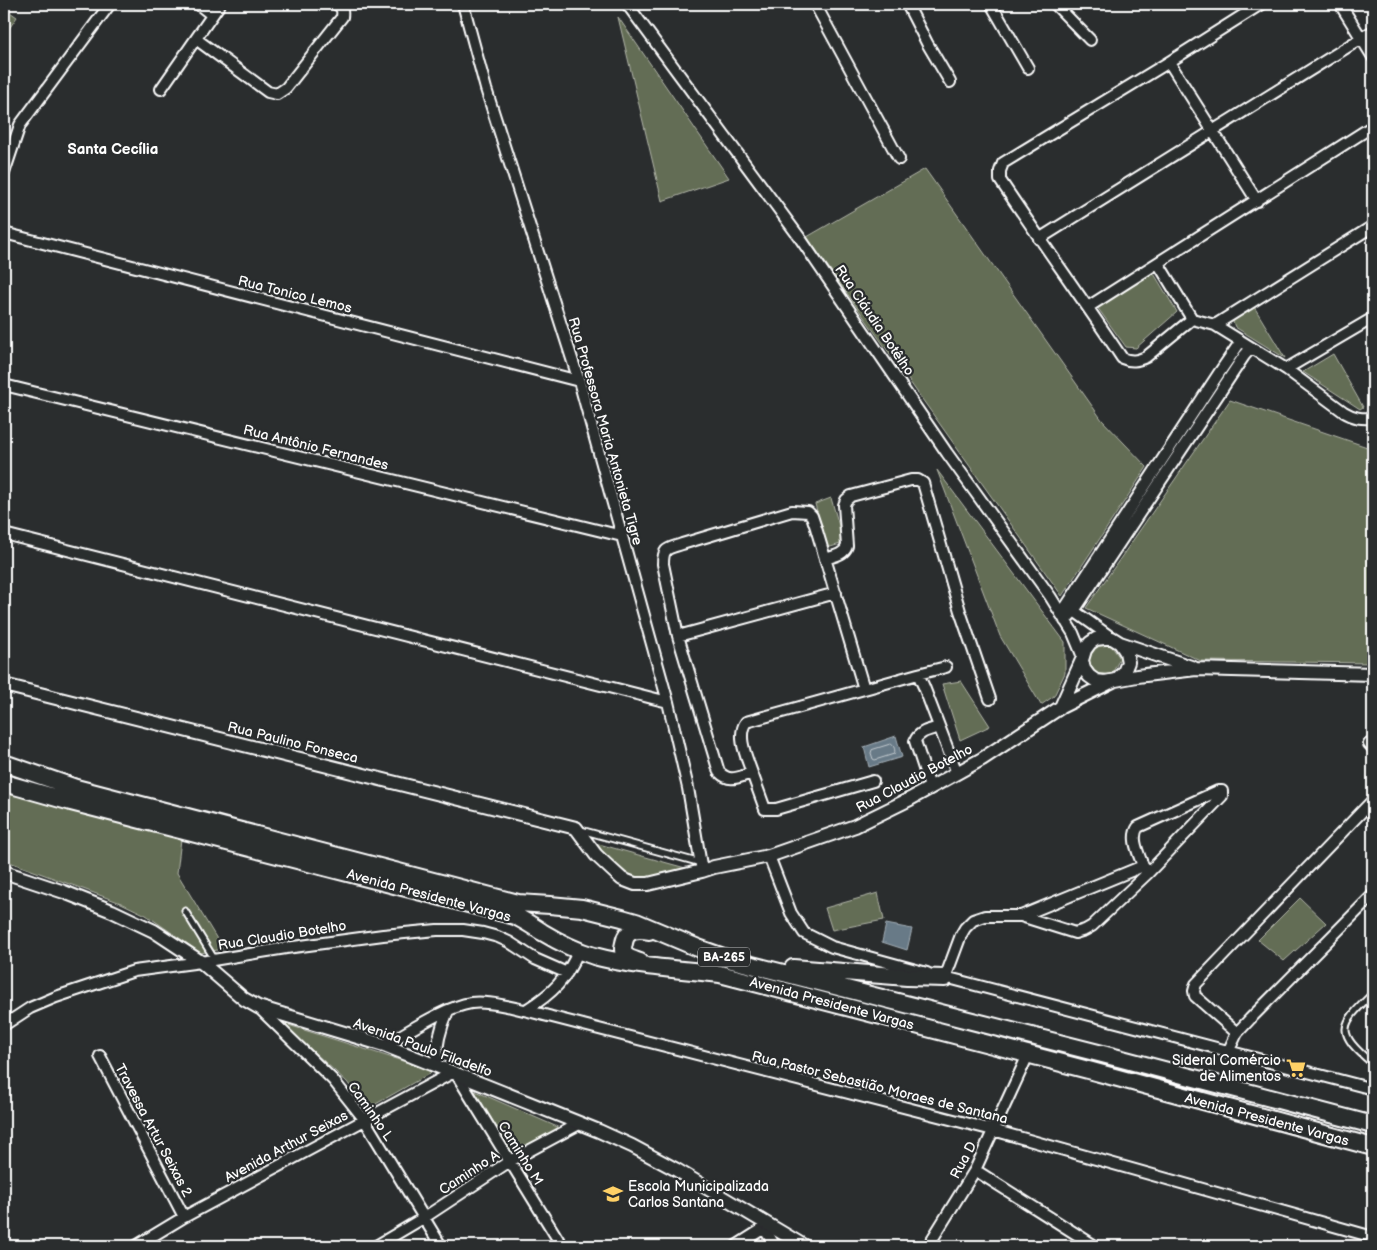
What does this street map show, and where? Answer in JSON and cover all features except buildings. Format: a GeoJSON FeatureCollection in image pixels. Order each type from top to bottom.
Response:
{"type":"FeatureCollection","features":[{"type":"Feature","properties":{"kind":"main road","name":"Avenida Presidente Vargas"},"geometry":{"type":"LineString","coordinates":[[4,763],[76,788],[518,903],[582,908],[622,918],[698,948],[753,966],[1373,1125]]}},
{"type":"Feature","properties":{"kind":"main road","name":"Avenida Presidente Vargas"},"geometry":{"type":"LineString","coordinates":[[4,783],[71,802],[515,916],[579,950],[607,959],[720,974],[1373,1148]]}},
{"type":"Feature","properties":{"kind":"main road"},"geometry":{"type":"LineString","coordinates":[[657,967],[631,959],[625,955],[623,950],[624,938],[632,930],[669,935]]}},
{"type":"Feature","properties":{"kind":"main road"},"geometry":{"type":"LineString","coordinates":[[753,966],[945,978]]}},
{"type":"Feature","properties":{"kind":"street"},"geometry":{"type":"LineString","coordinates":[[4,173],[20,124],[110,4]]}},
{"type":"Feature","properties":{"kind":"street"},"geometry":{"type":"LineString","coordinates":[[198,4],[212,15]]}},
{"type":"Feature","properties":{"kind":"street"},"geometry":{"type":"LineString","coordinates":[[161,89],[220,4]]}},
{"type":"Feature","properties":{"kind":"street"},"geometry":{"type":"LineString","coordinates":[[196,39],[268,92],[277,94],[286,88],[342,17],[343,11],[336,4]]}},
{"type":"Feature","properties":{"kind":"street","name":"Rua Professora Maria Antonieta Tigre"},"geometry":{"type":"LineString","coordinates":[[463,4],[486,89],[579,381],[668,702],[706,867]]}},
{"type":"Feature","properties":{"kind":"street","name":"Rua Cláudia Botêlho"},"geometry":{"type":"LineString","coordinates":[[631,4],[800,238],[947,453],[1050,596],[1067,613],[1083,658]]}},
{"type":"Feature","properties":{"kind":"street"},"geometry":{"type":"LineString","coordinates":[[815,4],[899,159]]}},
{"type":"Feature","properties":{"kind":"street"},"geometry":{"type":"LineString","coordinates":[[907,4],[950,82]]}},
{"type":"Feature","properties":{"kind":"street"},"geometry":{"type":"LineString","coordinates":[[991,4],[1028,68]]}},
{"type":"Feature","properties":{"kind":"street"},"geometry":{"type":"LineString","coordinates":[[1055,4],[1090,40]]}},
{"type":"Feature","properties":{"kind":"street"},"geometry":{"type":"LineString","coordinates":[[1192,319],[1146,357],[1137,361],[1128,361],[1122,358],[1000,180],[1000,171],[1003,163],[1261,4]]}},
{"type":"Feature","properties":{"kind":"street"},"geometry":{"type":"LineString","coordinates":[[1340,4],[1373,57]]}},
{"type":"Feature","properties":{"kind":"street"},"geometry":{"type":"LineString","coordinates":[[1039,239],[1373,31]]}},
{"type":"Feature","properties":{"kind":"street"},"geometry":{"type":"LineString","coordinates":[[1169,62],[1257,201]]}},
{"type":"Feature","properties":{"kind":"street"},"geometry":{"type":"LineString","coordinates":[[1088,307],[1373,126]]}},
{"type":"Feature","properties":{"kind":"street"},"geometry":{"type":"LineString","coordinates":[[1215,325],[1373,226]]}},
{"type":"Feature","properties":{"kind":"street","name":"Rua Tonico Lemos"},"geometry":{"type":"LineString","coordinates":[[4,233],[579,381]]}},
{"type":"Feature","properties":{"kind":"street"},"geometry":{"type":"LineString","coordinates":[[1158,263],[1192,319],[1215,325],[1286,369],[1354,418],[1373,418]]}},
{"type":"Feature","properties":{"kind":"street"},"geometry":{"type":"LineString","coordinates":[[1286,369],[1373,318]]}},
{"type":"Feature","properties":{"kind":"street"},"geometry":{"type":"LineString","coordinates":[[1067,613],[1219,372],[1241,341]]}},
{"type":"Feature","properties":{"kind":"street"},"geometry":{"type":"LineString","coordinates":[[1067,613],[1251,348]]}},
{"type":"Feature","properties":{"kind":"street","name":"Rua Antônio Fernandes"},"geometry":{"type":"LineString","coordinates":[[4,385],[622,536]]}},
{"type":"Feature","properties":{"kind":"street"},"geometry":{"type":"LineString","coordinates":[[825,559],[839,555],[848,546],[844,505],[851,496],[910,480],[918,480],[923,483],[960,611],[990,699]]}},
{"type":"Feature","properties":{"kind":"street"},"geometry":{"type":"LineString","coordinates":[[752,773],[731,779],[724,777],[718,772],[678,636],[663,564],[663,554],[666,550],[792,511],[808,512],[812,516],[864,689]]}},
{"type":"Feature","properties":{"kind":"street"},"geometry":{"type":"LineString","coordinates":[[4,534],[668,702]]}},
{"type":"Feature","properties":{"kind":"street"},"geometry":{"type":"LineString","coordinates":[[678,636],[836,593]]}},
{"type":"Feature","properties":{"kind":"street"},"geometry":{"type":"LineString","coordinates":[[1067,613],[1116,641],[1126,652],[1128,662],[1124,672],[1115,680],[1105,682],[1096,681],[1089,676],[1084,668],[1083,658]]}},
{"type":"Feature","properties":{"kind":"street"},"geometry":{"type":"LineString","coordinates":[[1061,707],[1085,650],[1096,639],[1104,638],[1116,641],[1196,668]]}},
{"type":"Feature","properties":{"kind":"street"},"geometry":{"type":"LineString","coordinates":[[873,781],[776,809],[765,809],[743,745],[742,728],[746,722],[946,667]]}},
{"type":"Feature","properties":{"kind":"street","name":"Rua Claudio Botelho"},"geometry":{"type":"LineString","coordinates":[[706,867],[769,856],[854,826],[910,799],[982,760],[1061,707],[1115,680],[1196,668],[1373,674]]}},
{"type":"Feature","properties":{"kind":"street"},"geometry":{"type":"LineString","coordinates":[[918,674],[956,773]]}},
{"type":"Feature","properties":{"kind":"street","name":"Rua Paulino Fonseca"},"geometry":{"type":"LineString","coordinates":[[4,685],[576,828]]}},
{"type":"Feature","properties":{"kind":"street"},"geometry":{"type":"LineString","coordinates":[[930,787],[915,741],[922,732],[939,726]]}},
{"type":"Feature","properties":{"kind":"street"},"geometry":{"type":"LineString","coordinates":[[945,978],[961,935],[973,920],[985,916],[1021,916],[1075,933],[1092,926],[1222,796],[1222,791],[1218,791],[1138,827],[1134,832],[1134,838],[1146,870]]}},
{"type":"Feature","properties":{"kind":"street"},"geometry":{"type":"LineString","coordinates":[[1237,1033],[1195,996],[1196,984],[1373,800]]}},
{"type":"Feature","properties":{"kind":"street"},"geometry":{"type":"LineString","coordinates":[[576,828],[596,855],[622,879],[636,884],[648,884],[706,867]]}},
{"type":"Feature","properties":{"kind":"street"},"geometry":{"type":"LineString","coordinates":[[769,856],[791,914],[804,933],[832,947],[1373,1089]]}},
{"type":"Feature","properties":{"kind":"street"},"geometry":{"type":"LineString","coordinates":[[1021,916],[1146,870]]}},
{"type":"Feature","properties":{"kind":"street","name":"Avenida Paulo Filadelfo"},"geometry":{"type":"LineString","coordinates":[[4,872],[64,892],[112,911],[154,931],[202,962],[244,999],[258,1008],[384,1045],[632,1146],[675,1169],[767,1226],[804,1246]]}},
{"type":"Feature","properties":{"kind":"street"},"geometry":{"type":"LineString","coordinates":[[1228,1052],[1237,1033],[1373,896]]}},
{"type":"Feature","properties":{"kind":"street","name":"Rua Claudio Botelho"},"geometry":{"type":"LineString","coordinates":[[4,1025],[30,1008],[134,970],[202,962],[383,935],[437,930],[463,930],[498,937],[535,959],[567,973]]}},
{"type":"Feature","properties":{"kind":"street"},"geometry":{"type":"LineString","coordinates":[[526,1010],[548,996],[560,983],[579,950]]}},
{"type":"Feature","properties":{"kind":"street","name":"Rua Pastor Sebastião Moraes de Santana"},"geometry":{"type":"LineString","coordinates":[[384,1045],[448,1011],[472,1003],[494,1004],[526,1010],[993,1130],[1373,1237]]}},
{"type":"Feature","properties":{"kind":"street","name":"Caminho L"},"geometry":{"type":"LineString","coordinates":[[258,1008],[333,1080],[364,1119],[442,1246]]}},
{"type":"Feature","properties":{"kind":"street"},"geometry":{"type":"LineString","coordinates":[[436,1066],[440,1029],[448,1011]]}},
{"type":"Feature","properties":{"kind":"street","name":"Rua D"},"geometry":{"type":"LineString","coordinates":[[928,1246],[976,1170],[1028,1055]]}},
{"type":"Feature","properties":{"kind":"street","name":"Travessa Artur Seixas 2"},"geometry":{"type":"LineString","coordinates":[[100,1056],[184,1216]]}},
{"type":"Feature","properties":{"kind":"street","name":"Avenida Arthur Seixas"},"geometry":{"type":"LineString","coordinates":[[136,1246],[184,1216],[364,1119],[454,1074]]}},
{"type":"Feature","properties":{"kind":"street","name":"Caminho M"},"geometry":{"type":"LineString","coordinates":[[454,1074],[510,1161],[560,1246]]}},
{"type":"Feature","properties":{"kind":"street","name":"Caminho A"},"geometry":{"type":"LineString","coordinates":[[376,1246],[425,1218],[510,1161],[579,1124]]}},
{"type":"Feature","properties":{"kind":"street"},"geometry":{"type":"LineString","coordinates":[[976,1170],[1095,1246]]}},
{"type":"Feature","properties":{"kind":"street"},"geometry":{"type":"LineString","coordinates":[[736,1246],[767,1226],[775,1246]]}},
{"type":"Feature","properties":{"kind":"lane","name":"Rua Paulino Fonseca"},"geometry":{"type":"LineString","coordinates":[[576,828],[706,867]]}},
{"type":"Feature","properties":{"kind":"lane"},"geometry":{"type":"LineString","coordinates":[[185,911],[216,960]]}},
{"type":"Feature","properties":{"kind":"lane"},"geometry":{"type":"LineString","coordinates":[[1373,993],[1348,1020],[1345,1030],[1347,1037],[1359,1052],[1373,1064]]}},
{"type":"Feature","properties":{"kind":"green space"},"geometry":{"type":"Polygon","coordinates":[[[4,8],[17,17],[4,36],[4,8]]]}},
{"type":"Feature","properties":{"kind":"green space"},"geometry":{"type":"Polygon","coordinates":[[[618,17],[729,178],[662,201],[618,17]]]}},
{"type":"Feature","properties":{"kind":"green space"},"geometry":{"type":"Polygon","coordinates":[[[925,169],[1102,420],[1147,467],[1062,596],[807,237],[925,169]]]}},
{"type":"Feature","properties":{"kind":"green space"},"geometry":{"type":"Polygon","coordinates":[[[1149,271],[1153,272],[1177,312],[1136,348],[1126,347],[1097,307],[1149,271]]]}},
{"type":"Feature","properties":{"kind":"green space"},"geometry":{"type":"Polygon","coordinates":[[[1253,305],[1285,358],[1235,327],[1233,317],[1253,305]]]}},
{"type":"Feature","properties":{"kind":"green space"},"geometry":{"type":"Polygon","coordinates":[[[1333,354],[1363,407],[1360,409],[1303,372],[1333,354]]]}},
{"type":"Feature","properties":{"kind":"green space"},"geometry":{"type":"Polygon","coordinates":[[[1230,400],[1373,449],[1373,663],[1201,661],[1086,608],[1230,400]]]}},
{"type":"Feature","properties":{"kind":"green space"},"geometry":{"type":"Polygon","coordinates":[[[937,470],[1065,642],[1065,673],[1054,696],[1041,705],[1000,636],[937,470]]]}},
{"type":"Feature","properties":{"kind":"green space"},"geometry":{"type":"Polygon","coordinates":[[[831,498],[844,543],[827,548],[815,504],[831,498]]]}},
{"type":"Feature","properties":{"kind":"green space"},"geometry":{"type":"Polygon","coordinates":[[[1110,644],[1120,658],[1112,674],[1091,674],[1087,652],[1093,646],[1110,644]]]}},
{"type":"Feature","properties":{"kind":"green space"},"geometry":{"type":"Polygon","coordinates":[[[961,681],[990,726],[960,740],[942,684],[961,681]]]}},
{"type":"Feature","properties":{"kind":"green space"},"geometry":{"type":"Polygon","coordinates":[[[4,792],[181,839],[177,873],[223,949],[201,953],[146,915],[121,903],[4,860],[4,792]]]}},
{"type":"Feature","properties":{"kind":"green space"},"geometry":{"type":"Polygon","coordinates":[[[588,841],[689,869],[634,882],[588,841]]]}},
{"type":"Feature","properties":{"kind":"green space"},"geometry":{"type":"Polygon","coordinates":[[[878,893],[884,920],[832,930],[825,908],[878,893]]]}},
{"type":"Feature","properties":{"kind":"green space"},"geometry":{"type":"Polygon","coordinates":[[[1300,898],[1326,923],[1284,961],[1258,940],[1300,898]]]}},
{"type":"Feature","properties":{"kind":"green space"},"geometry":{"type":"Polygon","coordinates":[[[282,1023],[434,1071],[367,1109],[347,1082],[282,1023]]]}},
{"type":"Feature","properties":{"kind":"green space"},"geometry":{"type":"Polygon","coordinates":[[[475,1091],[562,1129],[514,1156],[475,1091]]]}},
{"type":"Feature","properties":{"kind":"water"},"geometry":{"type":"Polygon","coordinates":[[[896,736],[902,757],[869,767],[864,747],[896,736]]]}},
{"type":"Feature","properties":{"kind":"water"},"geometry":{"type":"Polygon","coordinates":[[[886,924],[912,929],[907,950],[882,942],[886,924]]]}},
{"type":"Feature","properties":{"kind":"place","name":"Sideral Comércio de Alimentos"},"geometry":{"type":"Point","coordinates":[1296,1068]}},
{"type":"Feature","properties":{"kind":"place","name":"Escola Municipalizada Carlos Santana"},"geometry":{"type":"Point","coordinates":[613,1194]}},
{"type":"Feature","properties":{"kind":"district","name":"Santa Cecília"},"geometry":{"type":"Point","coordinates":[113,149]}}]}
